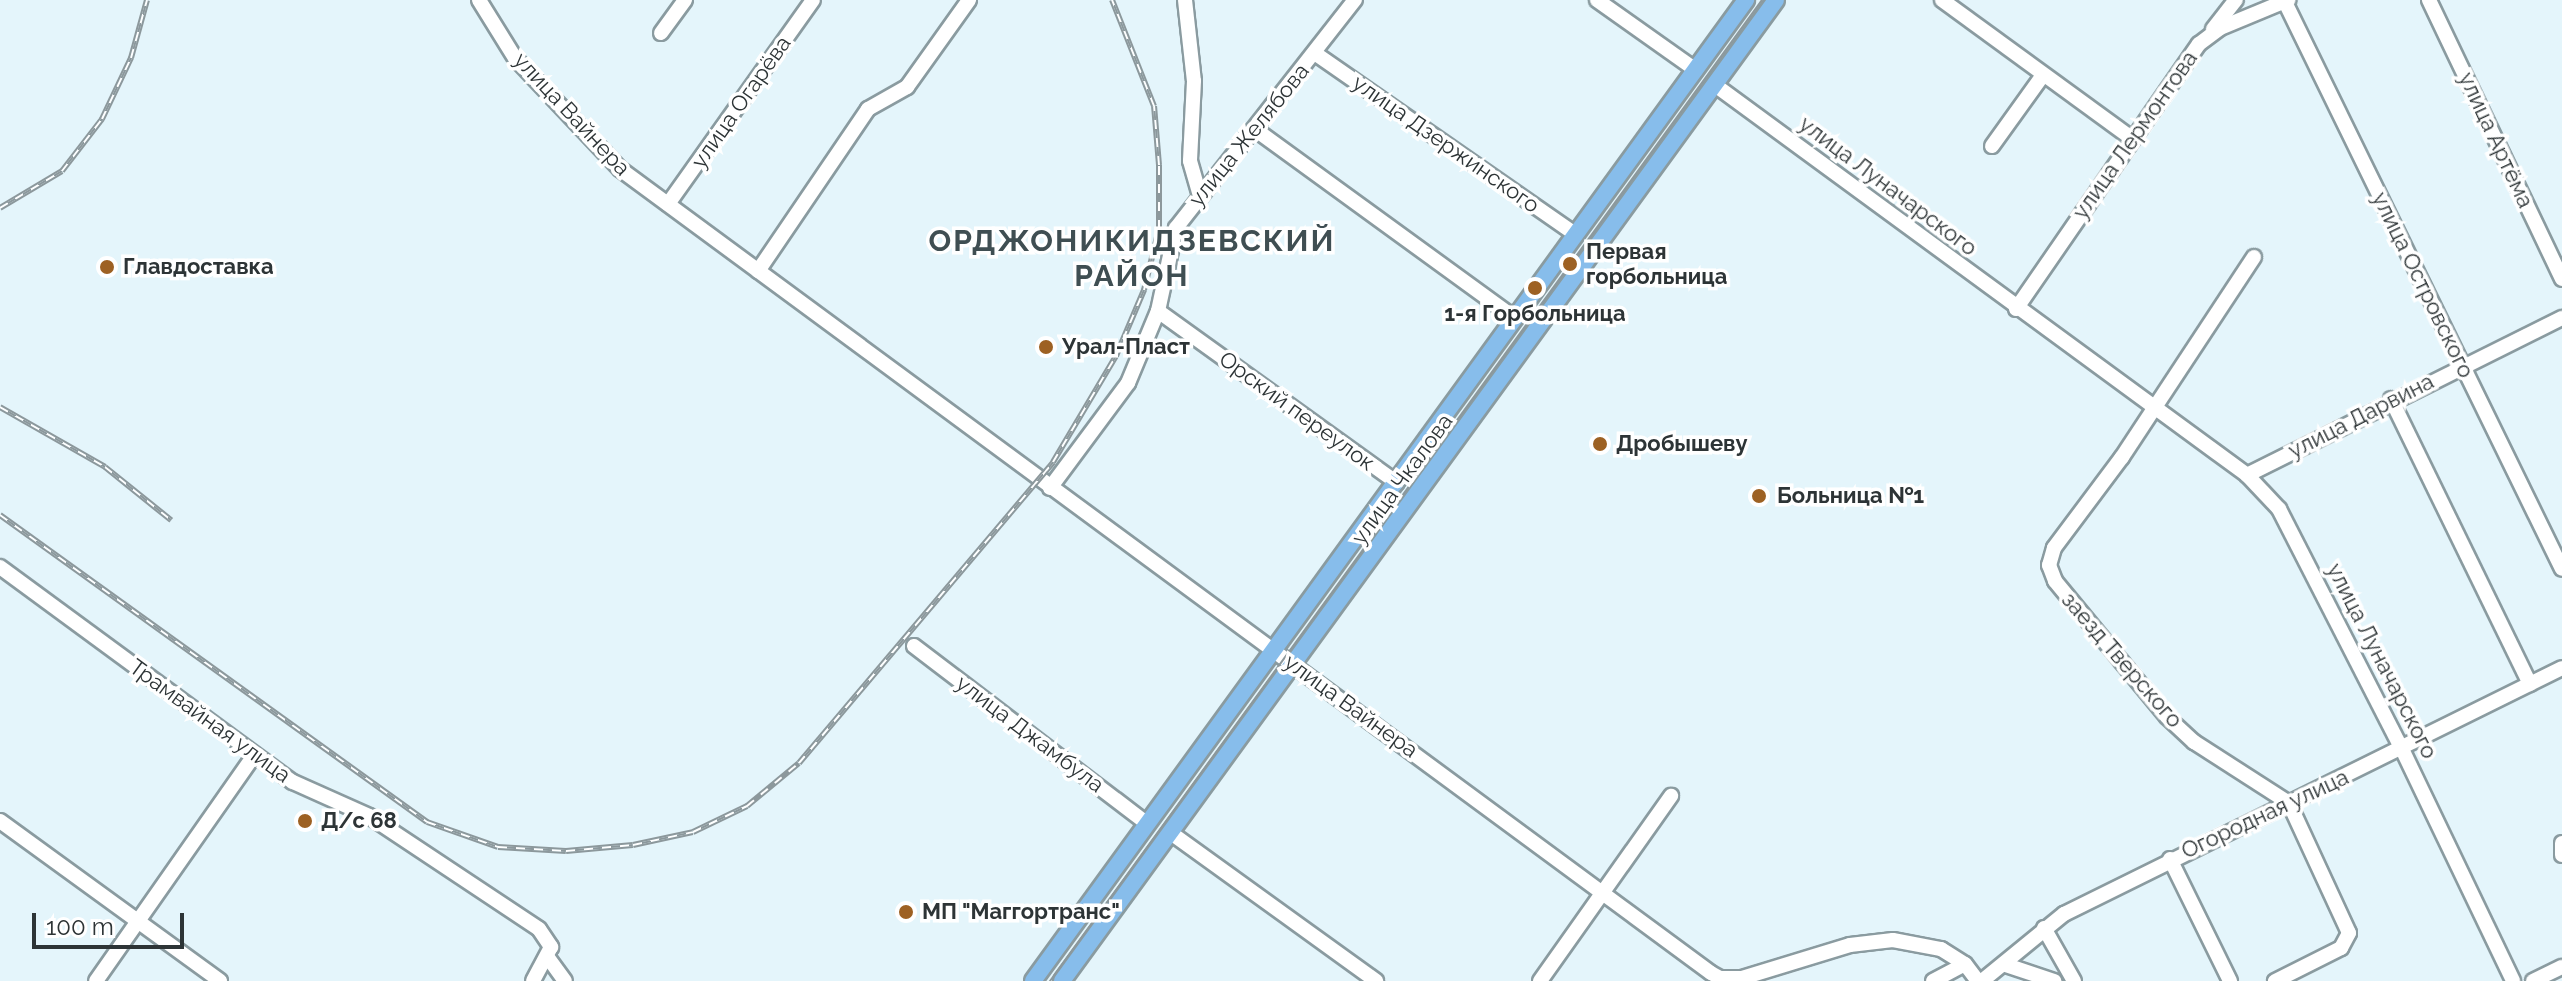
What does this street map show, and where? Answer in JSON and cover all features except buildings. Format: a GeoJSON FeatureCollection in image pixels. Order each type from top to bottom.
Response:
{"type":"FeatureCollection","features":[{"type":"Feature","properties":{"kind":"main road","name":"улица Чкалова"},"geometry":{"type":"LineString","coordinates":[[1033,981],[1746,0]]}},
{"type":"Feature","properties":{"kind":"main road","name":"улица Чкалова"},"geometry":{"type":"LineString","coordinates":[[1062,981],[1776,0]]}},
{"type":"Feature","properties":{"kind":"main road","name":"улица Луначарского"},"geometry":{"type":"LineString","coordinates":[[1696,70],[1715,85]]}},
{"type":"Feature","properties":{"kind":"street","name":"улица Вайнера"},"geometry":{"type":"LineString","coordinates":[[479,0],[515,58],[596,146],[668,204],[1720,978],[1783,976],[1850,945],[1893,940],[1922,942],[1965,964],[1980,981]]}},
{"type":"Feature","properties":{"kind":"street"},"geometry":{"type":"LineString","coordinates":[[661,33],[685,0]]}},
{"type":"Feature","properties":{"kind":"street","name":"улица Огарёва"},"geometry":{"type":"LineString","coordinates":[[668,204],[813,0]]}},
{"type":"Feature","properties":{"kind":"street"},"geometry":{"type":"LineString","coordinates":[[758,271],[868,109],[907,87],[969,0]]}},
{"type":"Feature","properties":{"kind":"street"},"geometry":{"type":"LineString","coordinates":[[1185,0],[1194,81],[1190,161],[1199,193]]}},
{"type":"Feature","properties":{"kind":"street","name":"улица Желябова"},"geometry":{"type":"LineString","coordinates":[[1050,488],[1128,383],[1158,311],[1176,228],[1199,193],[1256,130],[1355,0]]}},
{"type":"Feature","properties":{"kind":"street","name":"улица Луначарского"},"geometry":{"type":"LineString","coordinates":[[1597,0],[1696,70]]}},
{"type":"Feature","properties":{"kind":"street"},"geometry":{"type":"LineString","coordinates":[[1942,0],[2131,138]]}},
{"type":"Feature","properties":{"kind":"street"},"geometry":{"type":"LineString","coordinates":[[2207,36],[2236,0]]}},
{"type":"Feature","properties":{"kind":"street","name":"улица Артёма"},"geometry":{"type":"LineString","coordinates":[[2429,0],[2562,279]]}},
{"type":"Feature","properties":{"kind":"street","name":"улица Лермонтова"},"geometry":{"type":"LineString","coordinates":[[2016,309],[2131,138],[2207,36],[2286,1]]}},
{"type":"Feature","properties":{"kind":"street","name":"улица Островского"},"geometry":{"type":"LineString","coordinates":[[2286,1],[2562,569]]}},
{"type":"Feature","properties":{"kind":"street","name":"улица Дзержинского"},"geometry":{"type":"LineString","coordinates":[[1316,54],[1575,234]]}},
{"type":"Feature","properties":{"kind":"street"},"geometry":{"type":"LineString","coordinates":[[1992,146],[2043,75]]}},
{"type":"Feature","properties":{"kind":"street","name":"улица Луначарского"},"geometry":{"type":"LineString","coordinates":[[1715,85],[2016,309],[2247,475],[2279,509],[2402,749],[2513,981]]}},
{"type":"Feature","properties":{"kind":"street"},"geometry":{"type":"LineString","coordinates":[[1256,130],[1515,318]]}},
{"type":"Feature","properties":{"kind":"street"},"geometry":{"type":"LineString","coordinates":[[2153,406],[2254,257]]}},
{"type":"Feature","properties":{"kind":"street","name":"Орский переулок"},"geometry":{"type":"LineString","coordinates":[[1158,311],[1397,483]]}},
{"type":"Feature","properties":{"kind":"street","name":"улица Дарвина"},"geometry":{"type":"LineString","coordinates":[[2247,475],[2391,399],[2562,318]]}},
{"type":"Feature","properties":{"kind":"street"},"geometry":{"type":"LineString","coordinates":[[2391,399],[2530,684]]}},
{"type":"Feature","properties":{"kind":"street","name":"заезд Тверского"},"geometry":{"type":"LineString","coordinates":[[2153,406],[2054,548],[2050,574],[2167,717],[2194,742],[2289,803]]}},
{"type":"Feature","properties":{"kind":"street","name":"Трамвайная улица"},"geometry":{"type":"LineString","coordinates":[[0,567],[254,755],[301,786],[369,816],[539,929],[550,942],[549,959],[565,981]]}},
{"type":"Feature","properties":{"kind":"street","name":"улица Джамбула"},"geometry":{"type":"LineString","coordinates":[[914,646],[1146,823]]}},
{"type":"Feature","properties":{"kind":"street","name":"Огородная улица"},"geometry":{"type":"LineString","coordinates":[[1980,981],[2006,965],[2044,928],[2170,859],[2402,749],[2562,668]]}},
{"type":"Feature","properties":{"kind":"street"},"geometry":{"type":"LineString","coordinates":[[96,981],[254,755]]}},
{"type":"Feature","properties":{"kind":"street"},"geometry":{"type":"LineString","coordinates":[[1540,981],[1671,796]]}},
{"type":"Feature","properties":{"kind":"street"},"geometry":{"type":"LineString","coordinates":[[2275,981],[2341,948],[2349,933],[2289,803]]}},
{"type":"Feature","properties":{"kind":"street"},"geometry":{"type":"LineString","coordinates":[[0,821],[220,981]]}},
{"type":"Feature","properties":{"kind":"street"},"geometry":{"type":"LineString","coordinates":[[1171,833],[1376,981]]}},
{"type":"Feature","properties":{"kind":"street"},"geometry":{"type":"LineString","coordinates":[[2562,843],[2562,855]]}},
{"type":"Feature","properties":{"kind":"street"},"geometry":{"type":"LineString","coordinates":[[2170,859],[2230,981]]}},
{"type":"Feature","properties":{"kind":"street"},"geometry":{"type":"LineString","coordinates":[[2044,928],[2074,981]]}},
{"type":"Feature","properties":{"kind":"street"},"geometry":{"type":"LineString","coordinates":[[533,981],[549,959]]}},
{"type":"Feature","properties":{"kind":"street"},"geometry":{"type":"LineString","coordinates":[[1933,981],[1965,964]]}},
{"type":"Feature","properties":{"kind":"street"},"geometry":{"type":"LineString","coordinates":[[2006,965],[2054,981]]}},
{"type":"Feature","properties":{"kind":"street"},"geometry":{"type":"LineString","coordinates":[[2533,981],[2562,967]]}},
{"type":"Feature","properties":{"kind":"tram line"},"geometry":{"type":"LineString","coordinates":[[1050,981],[1762,0]]}},
{"type":"Feature","properties":{"kind":"railway"},"geometry":{"type":"LineString","coordinates":[[0,208],[62,171],[102,119],[131,58],[147,0]]}},
{"type":"Feature","properties":{"kind":"railway"},"geometry":{"type":"LineString","coordinates":[[0,515],[427,822],[498,847],[566,851],[633,845],[693,832],[747,806],[799,763],[1053,462],[1116,356],[1144,290],[1159,229],[1159,165],[1154,106],[1112,0]]}},
{"type":"Feature","properties":{"kind":"railway"},"geometry":{"type":"LineString","coordinates":[[0,407],[105,467],[171,520]]}},
{"type":"Feature","properties":{"kind":"place","name":"Первая горбольница"},"geometry":{"type":"Point","coordinates":[1570,264]}},
{"type":"Feature","properties":{"kind":"place","name":"Главдоставка"},"geometry":{"type":"Point","coordinates":[107,267]}},
{"type":"Feature","properties":{"kind":"place","name":"1-я Горбольница"},"geometry":{"type":"Point","coordinates":[1535,288]}},
{"type":"Feature","properties":{"kind":"place","name":"Урал-Пласт"},"geometry":{"type":"Point","coordinates":[1046,347]}},
{"type":"Feature","properties":{"kind":"place","name":"Дробышеву"},"geometry":{"type":"Point","coordinates":[1600,444]}},
{"type":"Feature","properties":{"kind":"place","name":"Больница №1"},"geometry":{"type":"Point","coordinates":[1759,496]}},
{"type":"Feature","properties":{"kind":"place","name":"Д/с 68"},"geometry":{"type":"Point","coordinates":[305,821]}},
{"type":"Feature","properties":{"kind":"place","name":"МП \"Маггортранс\""},"geometry":{"type":"Point","coordinates":[906,912]}},
{"type":"Feature","properties":{"kind":"district","name":"ОРДЖОНИКИДЗЕВСКИЙ РАЙОН"},"geometry":{"type":"Point","coordinates":[1132,258]}}]}
